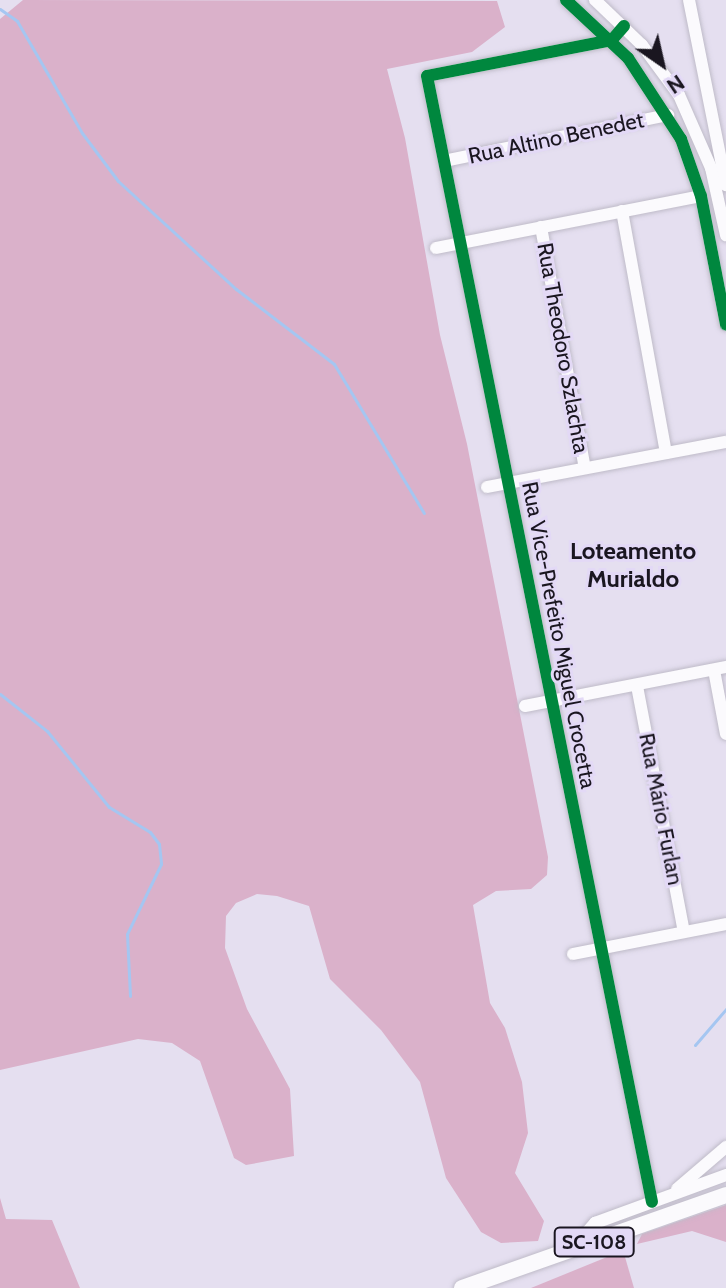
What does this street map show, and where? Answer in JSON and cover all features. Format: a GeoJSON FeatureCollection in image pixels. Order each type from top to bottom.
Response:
{"type":"FeatureCollection","features":[{"type":"Feature","properties":{"kind":"main road","name":"SC-108"},"geometry":{"type":"LineString","coordinates":[[462,1288],[726,1195]]}},
{"type":"Feature","properties":{"kind":"street"},"geometry":{"type":"LineString","coordinates":[[566,0],[612,40],[668,115],[701,196],[726,325]]}},
{"type":"Feature","properties":{"kind":"street"},"geometry":{"type":"LineString","coordinates":[[595,0],[624,26],[655,61],[689,113],[711,168],[726,235]]}},
{"type":"Feature","properties":{"kind":"street"},"geometry":{"type":"LineString","coordinates":[[689,0],[722,146],[726,185]]}},
{"type":"Feature","properties":{"kind":"street"},"geometry":{"type":"LineString","coordinates":[[612,40],[624,26]]}},
{"type":"Feature","properties":{"kind":"street","name":"Rua Vice-Prefeito Miguel Crocetta"},"geometry":{"type":"LineString","coordinates":[[612,40],[427,76],[652,1202]]}},
{"type":"Feature","properties":{"kind":"street","name":"Rua Altino Benedet"},"geometry":{"type":"LineString","coordinates":[[444,161],[668,115]]}},
{"type":"Feature","properties":{"kind":"street"},"geometry":{"type":"LineString","coordinates":[[436,248],[701,196]]}},
{"type":"Feature","properties":{"kind":"street"},"geometry":{"type":"LineString","coordinates":[[622,211],[666,453]]}},
{"type":"Feature","properties":{"kind":"street","name":"Rua Theodoro Szlachta"},"geometry":{"type":"LineString","coordinates":[[541,227],[585,468]]}},
{"type":"Feature","properties":{"kind":"street"},"geometry":{"type":"LineString","coordinates":[[487,487],[726,442]]}},
{"type":"Feature","properties":{"kind":"street"},"geometry":{"type":"LineString","coordinates":[[525,706],[720,669],[726,734]]}},
{"type":"Feature","properties":{"kind":"street","name":"Rua Mário Furlan"},"geometry":{"type":"LineString","coordinates":[[637,686],[684,932]]}},
{"type":"Feature","properties":{"kind":"street"},"geometry":{"type":"LineString","coordinates":[[573,954],[726,924]]}},
{"type":"Feature","properties":{"kind":"street"},"geometry":{"type":"LineString","coordinates":[[668,1196],[726,1147]]}},
{"type":"Feature","properties":{"kind":"street"},"geometry":{"type":"LineString","coordinates":[[709,1181],[726,1166]]}},
{"type":"Feature","properties":{"kind":"street"},"geometry":{"type":"LineString","coordinates":[[588,1244],[588,1231],[595,1223],[726,1175]]}},
{"type":"Feature","properties":{"kind":"shaded area"},"geometry":{"type":"Polygon","coordinates":[[[23,0],[497,1],[505,27],[472,52],[387,69],[405,138],[440,335],[467,444],[548,857],[547,875],[531,889],[496,891],[473,905],[490,1003],[505,1028],[522,1082],[528,1133],[515,1173],[544,1221],[538,1241],[501,1243],[481,1232],[446,1178],[420,1082],[381,1030],[330,979],[309,906],[277,896],[257,894],[236,903],[226,916],[225,948],[247,1009],[290,1089],[294,1156],[246,1165],[234,1158],[200,1061],[172,1043],[138,1039],[0,1070],[0,19],[23,0]]]}},
{"type":"Feature","properties":{"kind":"shaded area"},"geometry":{"type":"Polygon","coordinates":[[[0,1198],[6,1219],[52,1220],[80,1288],[0,1288],[0,1198]]]}},
{"type":"Feature","properties":{"kind":"shaded area"},"geometry":{"type":"Polygon","coordinates":[[[726,1205],[726,1242],[692,1231],[637,1244],[642,1234],[726,1205]]]}},
{"type":"Feature","properties":{"kind":"shaded area"},"geometry":{"type":"Polygon","coordinates":[[[612,1255],[625,1257],[634,1288],[531,1288],[612,1255]]]}},
{"type":"Feature","properties":{"kind":"waterway"},"geometry":{"type":"LineString","coordinates":[[0,9],[17,21],[82,133],[118,181],[236,289],[334,364],[424,513]]}},
{"type":"Feature","properties":{"kind":"waterway"},"geometry":{"type":"LineString","coordinates":[[0,694],[47,731],[109,807],[150,832],[159,844],[161,864],[127,934],[130,996]]}},
{"type":"Feature","properties":{"kind":"waterway"},"geometry":{"type":"LineString","coordinates":[[695,1045],[726,1009]]}},
{"type":"Feature","properties":{"kind":"cycle path"},"geometry":{"type":"LineString","coordinates":[[566,0],[628,58],[681,139],[701,196],[726,325]]}},
{"type":"Feature","properties":{"kind":"cycle path"},"geometry":{"type":"LineString","coordinates":[[624,26],[612,40],[427,76],[652,1202]]}},
{"type":"Feature","properties":{"kind":"district","name":"Loteamento Murialdo"},"geometry":{"type":"Point","coordinates":[633,565]}}]}
